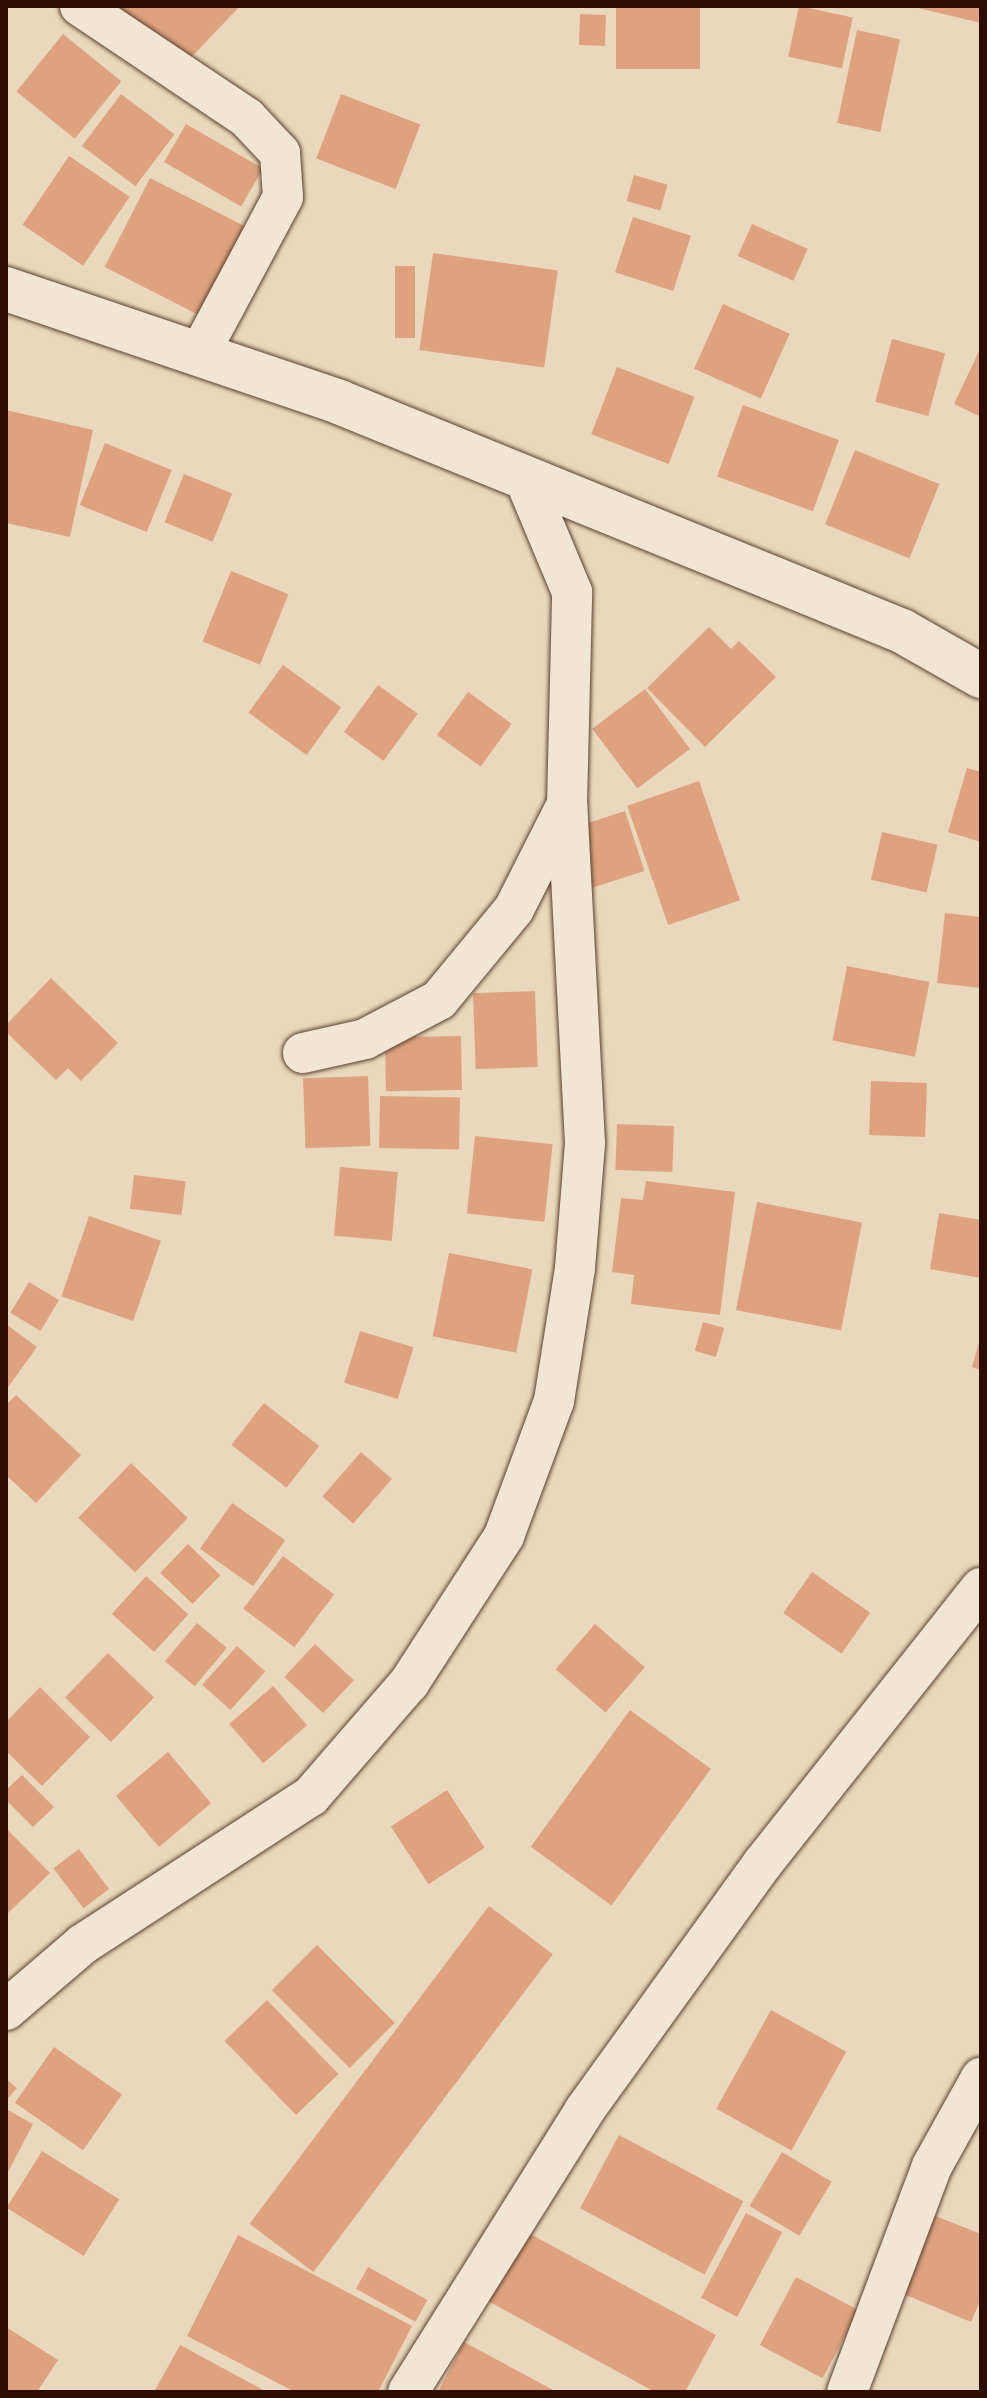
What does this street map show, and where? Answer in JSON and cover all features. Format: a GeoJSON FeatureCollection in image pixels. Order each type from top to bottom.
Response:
{"type":"FeatureCollection","features":[{"type":"Feature","properties":{"kind":"street"},"geometry":{"type":"LineString","coordinates":[[80,6],[247,118],[280,153],[283,197],[198,356]]}},
{"type":"Feature","properties":{"kind":"street"},"geometry":{"type":"LineString","coordinates":[[6,289],[339,402],[902,631],[981,676]]}},
{"type":"Feature","properties":{"kind":"street"},"geometry":{"type":"LineString","coordinates":[[6,2010],[83,1944],[311,1796],[409,1683],[504,1536],[554,1401],[576,1252],[585,1143],[567,804],[572,592],[524,477]]}},
{"type":"Feature","properties":{"kind":"street"},"geometry":{"type":"LineString","coordinates":[[303,1053],[365,1039],[439,1000],[514,909],[567,804]]}},
{"type":"Feature","properties":{"kind":"street"},"geometry":{"type":"LineString","coordinates":[[408,2392],[584,2111],[763,1863],[981,1588]]}},
{"type":"Feature","properties":{"kind":"street"},"geometry":{"type":"LineString","coordinates":[[847,2392],[932,2166],[981,2078]]}},
{"type":"Feature","properties":{"kind":"building"},"geometry":{"type":"Polygon","coordinates":[[[119,6],[240,6],[183,66],[119,6]]]}},
{"type":"Feature","properties":{"kind":"building"},"geometry":{"type":"Polygon","coordinates":[[[616,6],[700,6],[700,69],[616,69],[616,6]]]}},
{"type":"Feature","properties":{"kind":"building"},"geometry":{"type":"Polygon","coordinates":[[[799,6],[853,17],[842,68],[788,57],[799,6]]]}},
{"type":"Feature","properties":{"kind":"building"},"geometry":{"type":"Polygon","coordinates":[[[981,6],[981,23],[914,7],[981,6]]]}},
{"type":"Feature","properties":{"kind":"building"},"geometry":{"type":"Polygon","coordinates":[[[580,14],[606,15],[605,46],[579,45],[580,14]]]}},
{"type":"Feature","properties":{"kind":"building"},"geometry":{"type":"Polygon","coordinates":[[[857,30],[900,39],[880,132],[837,123],[857,30]]]}},
{"type":"Feature","properties":{"kind":"building"},"geometry":{"type":"Polygon","coordinates":[[[63,34],[121,81],[75,139],[16,92],[63,34]]]}},
{"type":"Feature","properties":{"kind":"building"},"geometry":{"type":"Polygon","coordinates":[[[121,94],[175,134],[135,186],[82,146],[121,94]]]}},
{"type":"Feature","properties":{"kind":"building"},"geometry":{"type":"Polygon","coordinates":[[[341,94],[420,124],[396,189],[316,158],[341,94]]]}},
{"type":"Feature","properties":{"kind":"building"},"geometry":{"type":"Polygon","coordinates":[[[186,124],[263,168],[241,207],[164,162],[186,124]]]}},
{"type":"Feature","properties":{"kind":"building"},"geometry":{"type":"Polygon","coordinates":[[[69,156],[130,197],[83,266],[23,225],[69,156]]]}},
{"type":"Feature","properties":{"kind":"building"},"geometry":{"type":"Polygon","coordinates":[[[634,175],[668,185],[660,211],[627,201],[634,175]]]}},
{"type":"Feature","properties":{"kind":"building"},"geometry":{"type":"Polygon","coordinates":[[[150,178],[254,231],[209,320],[105,267],[150,178]]]}},
{"type":"Feature","properties":{"kind":"building"},"geometry":{"type":"Polygon","coordinates":[[[633,217],[691,236],[673,291],[615,272],[633,217]]]}},
{"type":"Feature","properties":{"kind":"building"},"geometry":{"type":"Polygon","coordinates":[[[752,224],[808,249],[793,281],[738,256],[752,224]]]}},
{"type":"Feature","properties":{"kind":"building"},"geometry":{"type":"Polygon","coordinates":[[[433,253],[558,271],[544,368],[419,350],[433,253]]]}},
{"type":"Feature","properties":{"kind":"building"},"geometry":{"type":"Polygon","coordinates":[[[395,266],[415,266],[415,338],[395,338],[395,266]]]}},
{"type":"Feature","properties":{"kind":"building"},"geometry":{"type":"Polygon","coordinates":[[[723,304],[790,334],[761,399],[694,369],[723,304]]]}},
{"type":"Feature","properties":{"kind":"building"},"geometry":{"type":"Polygon","coordinates":[[[892,339],[945,353],[928,416],[875,402],[892,339]]]}},
{"type":"Feature","properties":{"kind":"building"},"geometry":{"type":"Polygon","coordinates":[[[981,347],[981,417],[954,404],[981,347]]]}},
{"type":"Feature","properties":{"kind":"building"},"geometry":{"type":"Polygon","coordinates":[[[617,367],[694,397],[669,464],[591,434],[617,367]]]}},
{"type":"Feature","properties":{"kind":"building"},"geometry":{"type":"Polygon","coordinates":[[[743,405],[839,440],[813,511],[717,476],[743,405]]]}},
{"type":"Feature","properties":{"kind":"building"},"geometry":{"type":"Polygon","coordinates":[[[6,410],[93,430],[70,537],[6,523],[6,410]]]}},
{"type":"Feature","properties":{"kind":"building"},"geometry":{"type":"Polygon","coordinates":[[[105,443],[172,470],[147,532],[80,505],[105,443]]]}},
{"type":"Feature","properties":{"kind":"building"},"geometry":{"type":"Polygon","coordinates":[[[855,450],[939,484],[909,558],[825,524],[855,450]]]}},
{"type":"Feature","properties":{"kind":"building"},"geometry":{"type":"Polygon","coordinates":[[[184,474],[232,493],[213,542],[165,522],[184,474]]]}},
{"type":"Feature","properties":{"kind":"building"},"geometry":{"type":"Polygon","coordinates":[[[231,571],[288,594],[260,665],[203,641],[231,571]]]}},
{"type":"Feature","properties":{"kind":"building"},"geometry":{"type":"Polygon","coordinates":[[[709,627],[731,649],[739,641],[776,677],[705,747],[647,688],[709,627]]]}},
{"type":"Feature","properties":{"kind":"building"},"geometry":{"type":"Polygon","coordinates":[[[283,665],[341,707],[307,755],[248,713],[283,665]]]}},
{"type":"Feature","properties":{"kind":"building"},"geometry":{"type":"Polygon","coordinates":[[[378,685],[418,714],[384,761],[344,732],[378,685]]]}},
{"type":"Feature","properties":{"kind":"building"},"geometry":{"type":"Polygon","coordinates":[[[645,689],[690,749],[637,789],[592,729],[645,689]]]}},
{"type":"Feature","properties":{"kind":"building"},"geometry":{"type":"Polygon","coordinates":[[[468,692],[512,724],[481,767],[437,735],[468,692]]]}},
{"type":"Feature","properties":{"kind":"building"},"geometry":{"type":"Polygon","coordinates":[[[967,768],[981,772],[981,842],[948,832],[967,768]]]}},
{"type":"Feature","properties":{"kind":"building"},"geometry":{"type":"Polygon","coordinates":[[[699,781],[740,900],[668,925],[627,806],[699,781]]]}},
{"type":"Feature","properties":{"kind":"building"},"geometry":{"type":"Polygon","coordinates":[[[625,811],[644,871],[593,888],[574,828],[625,811]]]}},
{"type":"Feature","properties":{"kind":"building"},"geometry":{"type":"Polygon","coordinates":[[[882,832],[938,845],[927,893],[871,880],[882,832]]]}},
{"type":"Feature","properties":{"kind":"building"},"geometry":{"type":"Polygon","coordinates":[[[945,913],[981,917],[981,988],[937,983],[945,913]]]}},
{"type":"Feature","properties":{"kind":"building"},"geometry":{"type":"Polygon","coordinates":[[[847,966],[929,982],[915,1057],[832,1041],[847,966]]]}},
{"type":"Feature","properties":{"kind":"building"},"geometry":{"type":"Polygon","coordinates":[[[51,978],[118,1043],[81,1081],[68,1068],[56,1080],[6,1032],[6,1025],[51,978]]]}},
{"type":"Feature","properties":{"kind":"building"},"geometry":{"type":"Polygon","coordinates":[[[535,991],[538,1067],[476,1069],[473,993],[535,991]]]}},
{"type":"Feature","properties":{"kind":"building"},"geometry":{"type":"Polygon","coordinates":[[[461,1036],[462,1090],[386,1091],[385,1037],[461,1036]]]}},
{"type":"Feature","properties":{"kind":"building"},"geometry":{"type":"Polygon","coordinates":[[[368,1076],[370,1146],[305,1148],[303,1078],[368,1076]]]}},
{"type":"Feature","properties":{"kind":"building"},"geometry":{"type":"Polygon","coordinates":[[[871,1081],[927,1083],[925,1137],[869,1135],[871,1081]]]}},
{"type":"Feature","properties":{"kind":"building"},"geometry":{"type":"Polygon","coordinates":[[[380,1096],[460,1097],[459,1149],[379,1148],[380,1096]]]}},
{"type":"Feature","properties":{"kind":"building"},"geometry":{"type":"Polygon","coordinates":[[[617,1124],[674,1126],[672,1172],[615,1170],[617,1124]]]}},
{"type":"Feature","properties":{"kind":"building"},"geometry":{"type":"Polygon","coordinates":[[[475,1136],[553,1144],[544,1222],[467,1214],[475,1136]]]}},
{"type":"Feature","properties":{"kind":"building"},"geometry":{"type":"Polygon","coordinates":[[[340,1167],[398,1172],[392,1241],[334,1236],[340,1167]]]}},
{"type":"Feature","properties":{"kind":"building"},"geometry":{"type":"Polygon","coordinates":[[[134,1175],[186,1181],[181,1215],[130,1209],[134,1175]]]}},
{"type":"Feature","properties":{"kind":"building"},"geometry":{"type":"Polygon","coordinates":[[[646,1181],[735,1192],[720,1315],[631,1304],[634,1275],[612,1272],[621,1198],[643,1200],[646,1181]]]}},
{"type":"Feature","properties":{"kind":"building"},"geometry":{"type":"Polygon","coordinates":[[[757,1202],[862,1222],[841,1330],[736,1310],[757,1202]]]}},
{"type":"Feature","properties":{"kind":"building"},"geometry":{"type":"Polygon","coordinates":[[[939,1213],[981,1220],[981,1278],[930,1269],[939,1213]]]}},
{"type":"Feature","properties":{"kind":"building"},"geometry":{"type":"Polygon","coordinates":[[[89,1216],[161,1241],[133,1321],[61,1296],[89,1216]]]}},
{"type":"Feature","properties":{"kind":"building"},"geometry":{"type":"Polygon","coordinates":[[[449,1253],[532,1269],[516,1353],[433,1336],[449,1253]]]}},
{"type":"Feature","properties":{"kind":"building"},"geometry":{"type":"Polygon","coordinates":[[[29,1282],[59,1300],[40,1331],[10,1313],[29,1282]]]}},
{"type":"Feature","properties":{"kind":"building"},"geometry":{"type":"Polygon","coordinates":[[[703,1322],[724,1328],[716,1357],[695,1351],[703,1322]]]}},
{"type":"Feature","properties":{"kind":"building"},"geometry":{"type":"Polygon","coordinates":[[[6,1324],[37,1347],[6,1390],[6,1324]]]}},
{"type":"Feature","properties":{"kind":"building"},"geometry":{"type":"Polygon","coordinates":[[[360,1331],[414,1347],[398,1399],[344,1383],[360,1331]]]}},
{"type":"Feature","properties":{"kind":"building"},"geometry":{"type":"Polygon","coordinates":[[[981,1339],[981,1370],[972,1367],[981,1339]]]}},
{"type":"Feature","properties":{"kind":"building"},"geometry":{"type":"Polygon","coordinates":[[[16,1395],[81,1455],[36,1503],[6,1475],[6,1405],[16,1395]]]}},
{"type":"Feature","properties":{"kind":"building"},"geometry":{"type":"Polygon","coordinates":[[[264,1403],[319,1446],[287,1488],[231,1445],[264,1403]]]}},
{"type":"Feature","properties":{"kind":"building"},"geometry":{"type":"Polygon","coordinates":[[[361,1452],[392,1479],[353,1523],[322,1497],[361,1452]]]}},
{"type":"Feature","properties":{"kind":"building"},"geometry":{"type":"Polygon","coordinates":[[[131,1463],[188,1518],[135,1573],[78,1518],[131,1463]]]}},
{"type":"Feature","properties":{"kind":"building"},"geometry":{"type":"Polygon","coordinates":[[[232,1503],[285,1540],[253,1586],[200,1549],[232,1503]]]}},
{"type":"Feature","properties":{"kind":"building"},"geometry":{"type":"Polygon","coordinates":[[[188,1544],[220,1575],[193,1604],[160,1573],[188,1544]]]}},
{"type":"Feature","properties":{"kind":"building"},"geometry":{"type":"Polygon","coordinates":[[[283,1556],[334,1595],[294,1647],[243,1609],[283,1556]]]}},
{"type":"Feature","properties":{"kind":"building"},"geometry":{"type":"Polygon","coordinates":[[[812,1572],[870,1613],[841,1654],[783,1613],[812,1572]]]}},
{"type":"Feature","properties":{"kind":"building"},"geometry":{"type":"Polygon","coordinates":[[[146,1576],[188,1614],[154,1652],[112,1614],[146,1576]]]}},
{"type":"Feature","properties":{"kind":"building"},"geometry":{"type":"Polygon","coordinates":[[[197,1623],[227,1648],[195,1686],[165,1661],[197,1623]]]}},
{"type":"Feature","properties":{"kind":"building"},"geometry":{"type":"Polygon","coordinates":[[[595,1624],[645,1667],[605,1713],[556,1669],[595,1624]]]}},
{"type":"Feature","properties":{"kind":"building"},"geometry":{"type":"Polygon","coordinates":[[[315,1644],[354,1680],[323,1713],[284,1677],[315,1644]]]}},
{"type":"Feature","properties":{"kind":"building"},"geometry":{"type":"Polygon","coordinates":[[[237,1646],[265,1671],[230,1710],[202,1685],[237,1646]]]}},
{"type":"Feature","properties":{"kind":"building"},"geometry":{"type":"Polygon","coordinates":[[[108,1653],[154,1697],[111,1742],[65,1698],[108,1653]]]}},
{"type":"Feature","properties":{"kind":"building"},"geometry":{"type":"Polygon","coordinates":[[[273,1686],[307,1725],[263,1763],[229,1724],[273,1686]]]}},
{"type":"Feature","properties":{"kind":"building"},"geometry":{"type":"Polygon","coordinates":[[[40,1687],[90,1737],[42,1786],[6,1751],[6,1722],[40,1687]]]}},
{"type":"Feature","properties":{"kind":"building"},"geometry":{"type":"Polygon","coordinates":[[[630,1710],[711,1769],[612,1906],[531,1847],[630,1710]]]}},
{"type":"Feature","properties":{"kind":"building"},"geometry":{"type":"Polygon","coordinates":[[[168,1752],[211,1803],[159,1847],[116,1796],[168,1752]]]}},
{"type":"Feature","properties":{"kind":"building"},"geometry":{"type":"Polygon","coordinates":[[[22,1775],[54,1807],[33,1827],[6,1800],[6,1790],[22,1775]]]}},
{"type":"Feature","properties":{"kind":"building"},"geometry":{"type":"Polygon","coordinates":[[[447,1790],[485,1848],[428,1884],[391,1826],[447,1790]]]}},
{"type":"Feature","properties":{"kind":"building"},"geometry":{"type":"Polygon","coordinates":[[[6,1828],[50,1873],[6,1915],[6,1828]]]}},
{"type":"Feature","properties":{"kind":"building"},"geometry":{"type":"Polygon","coordinates":[[[79,1849],[109,1889],[84,1908],[53,1868],[79,1849]]]}},
{"type":"Feature","properties":{"kind":"building"},"geometry":{"type":"Polygon","coordinates":[[[489,1906],[553,1954],[313,2272],[249,2224],[489,1906]]]}},
{"type":"Feature","properties":{"kind":"building"},"geometry":{"type":"Polygon","coordinates":[[[317,1945],[395,2023],[350,2068],[272,1990],[317,1945]]]}},
{"type":"Feature","properties":{"kind":"building"},"geometry":{"type":"Polygon","coordinates":[[[267,2000],[339,2074],[296,2115],[225,2041],[267,2000]]]}},
{"type":"Feature","properties":{"kind":"building"},"geometry":{"type":"Polygon","coordinates":[[[771,2010],[846,2052],[791,2151],[716,2109],[771,2010]]]}},
{"type":"Feature","properties":{"kind":"building"},"geometry":{"type":"Polygon","coordinates":[[[54,2047],[122,2095],[83,2150],[15,2103],[54,2047]]]}},
{"type":"Feature","properties":{"kind":"building"},"geometry":{"type":"Polygon","coordinates":[[[6,2079],[17,2088],[6,2101],[6,2079]]]}},
{"type":"Feature","properties":{"kind":"building"},"geometry":{"type":"Polygon","coordinates":[[[8,2110],[33,2124],[6,2176],[6,2113],[8,2110]]]}},
{"type":"Feature","properties":{"kind":"building"},"geometry":{"type":"Polygon","coordinates":[[[619,2135],[743,2201],[705,2274],[580,2208],[619,2135]]]}},
{"type":"Feature","properties":{"kind":"building"},"geometry":{"type":"Polygon","coordinates":[[[42,2151],[119,2199],[84,2256],[6,2208],[42,2151]]]}},
{"type":"Feature","properties":{"kind":"building"},"geometry":{"type":"Polygon","coordinates":[[[782,2152],[832,2182],[799,2236],[750,2206],[782,2152]]]}},
{"type":"Feature","properties":{"kind":"building"},"geometry":{"type":"Polygon","coordinates":[[[746,2213],[782,2232],[737,2317],[701,2298],[746,2213]]]}},
{"type":"Feature","properties":{"kind":"building"},"geometry":{"type":"Polygon","coordinates":[[[933,2215],[981,2234],[981,2299],[971,2322],[901,2293],[933,2215]]]}},
{"type":"Feature","properties":{"kind":"building"},"geometry":{"type":"Polygon","coordinates":[[[523,2230],[716,2335],[685,2392],[655,2392],[486,2300],[523,2230]]]}},
{"type":"Feature","properties":{"kind":"building"},"geometry":{"type":"Polygon","coordinates":[[[238,2235],[412,2326],[378,2392],[295,2392],[187,2336],[238,2235]]]}},
{"type":"Feature","properties":{"kind":"building"},"geometry":{"type":"Polygon","coordinates":[[[368,2267],[427,2300],[415,2322],[356,2289],[368,2267]]]}},
{"type":"Feature","properties":{"kind":"building"},"geometry":{"type":"Polygon","coordinates":[[[796,2277],[859,2310],[823,2378],[760,2345],[796,2277]]]}},
{"type":"Feature","properties":{"kind":"building"},"geometry":{"type":"Polygon","coordinates":[[[6,2327],[58,2360],[37,2392],[6,2392],[6,2327]]]}},
{"type":"Feature","properties":{"kind":"building"},"geometry":{"type":"Polygon","coordinates":[[[464,2342],[557,2392],[438,2392],[464,2342]]]}},
{"type":"Feature","properties":{"kind":"building"},"geometry":{"type":"Polygon","coordinates":[[[180,2345],[267,2392],[154,2392],[180,2345]]]}}]}
